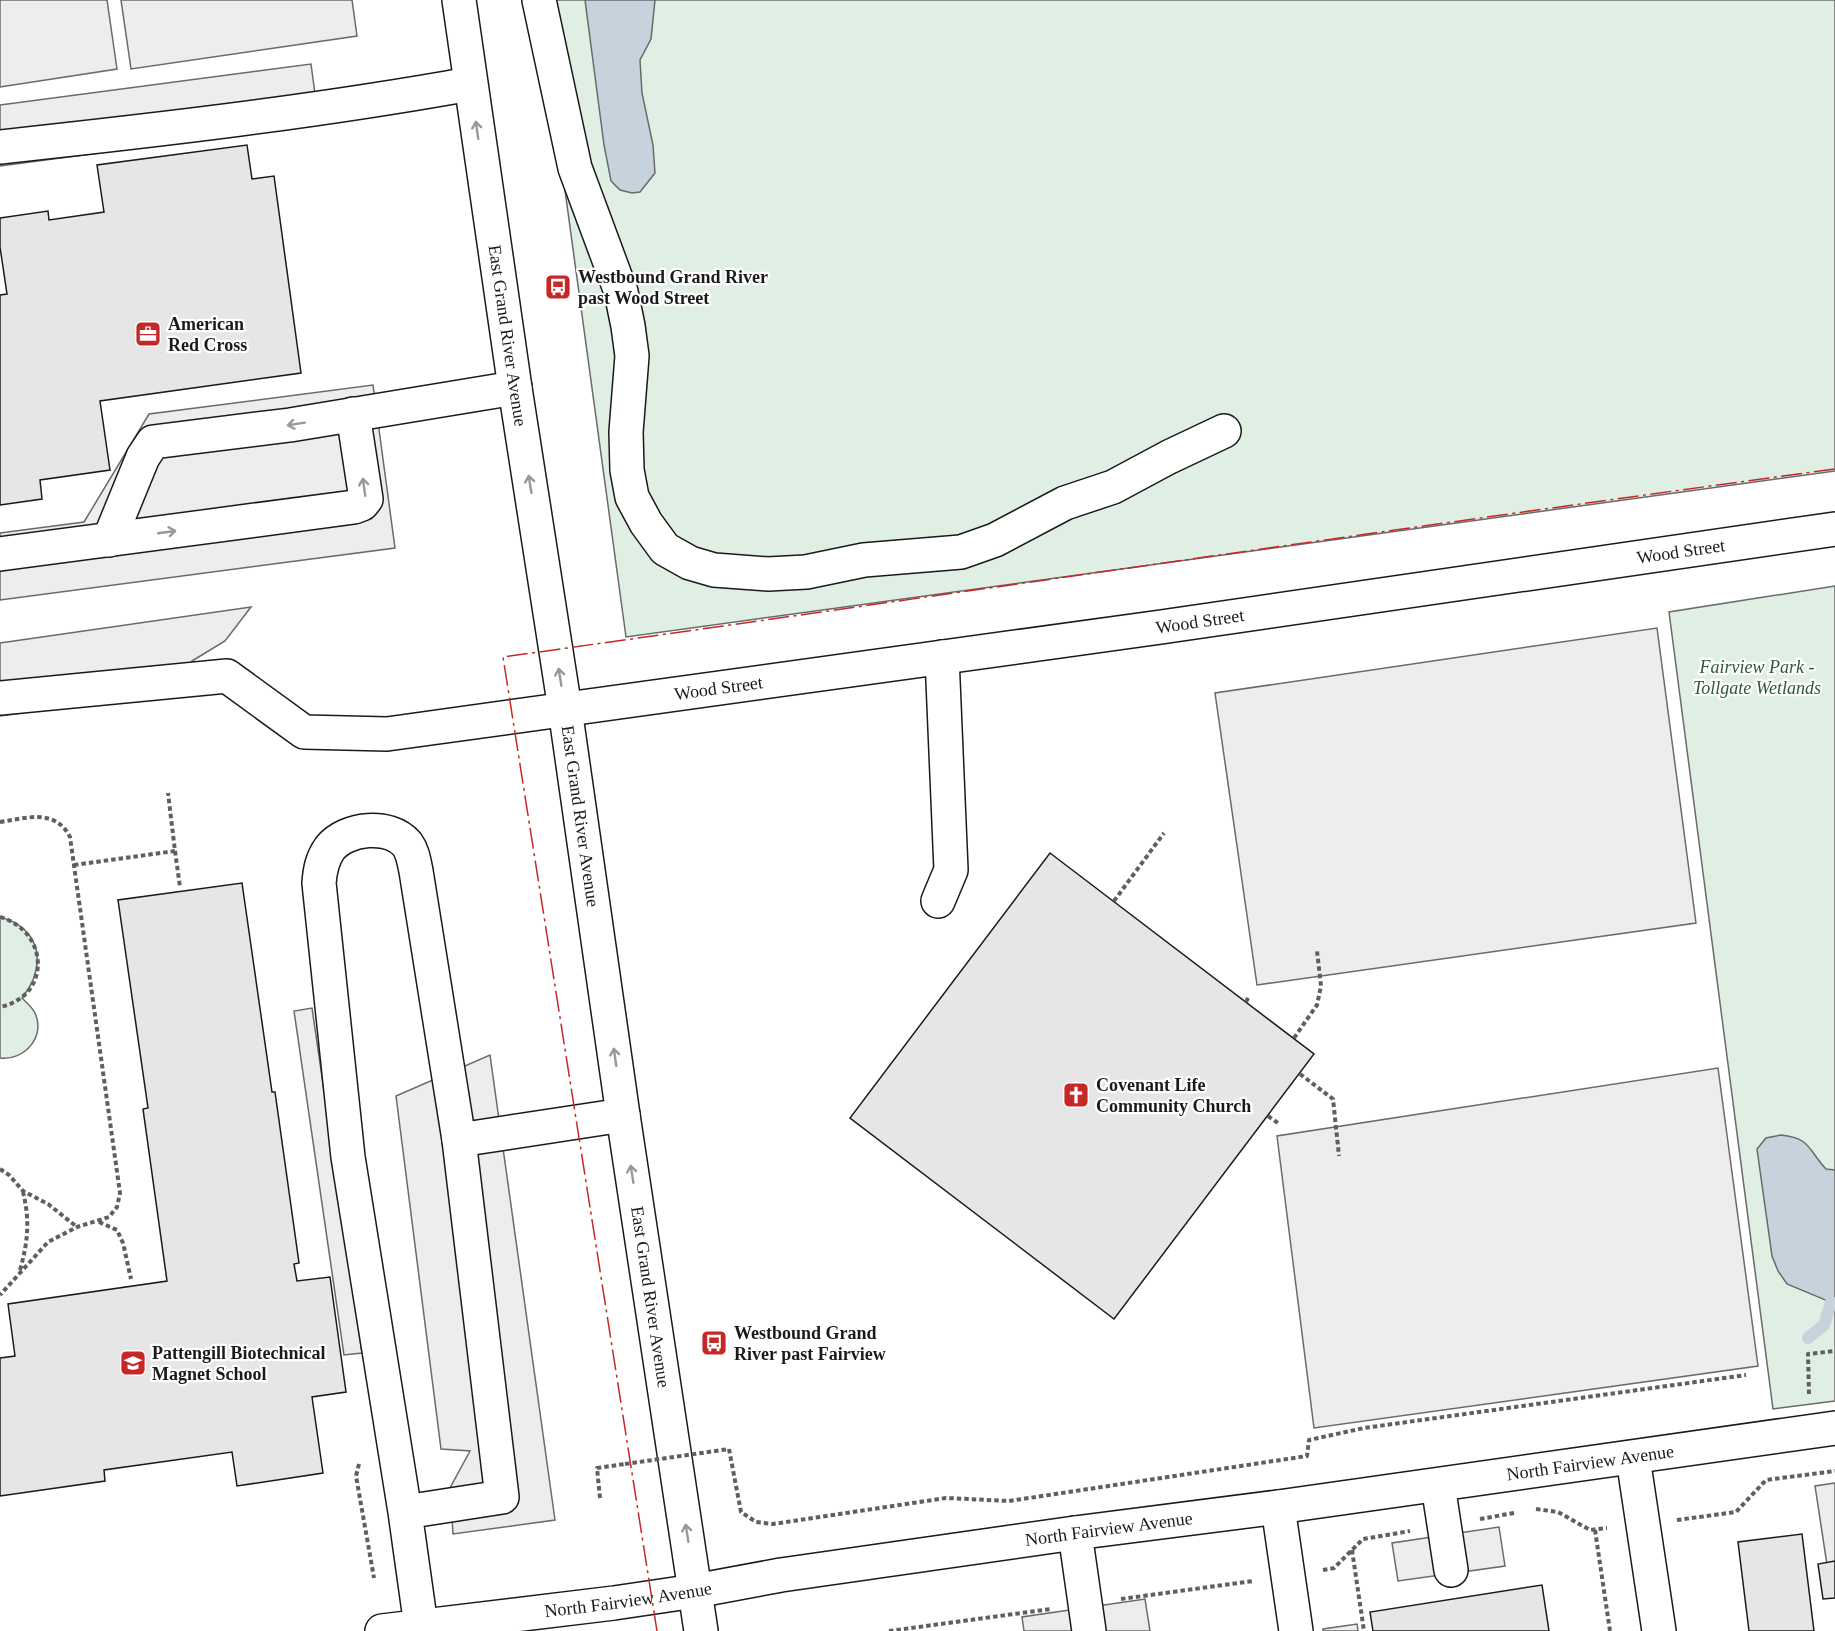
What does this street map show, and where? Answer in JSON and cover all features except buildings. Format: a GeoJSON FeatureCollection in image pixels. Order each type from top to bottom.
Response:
{"type":"FeatureCollection","features":[{"type":"Feature","properties":{"kind":"street","name":"East Grand River Avenue"},"geometry":{"type":"LineString","coordinates":[[459,0],[701,1631]]}},
{"type":"Feature","properties":{"kind":"street"},"geometry":{"type":"LineString","coordinates":[[539,0],[575,168],[621,292],[628,326],[632,356],[626,432],[627,470],[632,497],[646,524],[665,549],[690,563],[714,570],[768,574],[806,572],[864,560],[961,552],[995,540],[1065,503],[1122,483],[1169,457],[1224,431]]}},
{"type":"Feature","properties":{"kind":"street"},"geometry":{"type":"LineString","coordinates":[[0,147],[191,127],[470,84]]}},
{"type":"Feature","properties":{"kind":"street"},"geometry":{"type":"LineString","coordinates":[[109,540],[143,458],[153,442],[353,414],[515,388]]}},
{"type":"Feature","properties":{"kind":"street"},"geometry":{"type":"LineString","coordinates":[[0,554],[354,507],[362,504],[366,499],[353,414]]}},
{"type":"Feature","properties":{"kind":"street","name":"Wood Street"},"geometry":{"type":"LineString","coordinates":[[0,698],[227,676],[304,732],[387,734],[1172,626],[1835,529]]}},
{"type":"Feature","properties":{"kind":"street"},"geometry":{"type":"LineString","coordinates":[[938,901],[951,870],[942,657]]}},
{"type":"Feature","properties":{"kind":"street"},"geometry":{"type":"LineString","coordinates":[[405,1512],[502,1497],[459,1140],[413,856],[407,845],[399,838],[387,832],[368,830],[348,835],[332,846],[320,869],[319,883],[348,1157],[421,1626]]}},
{"type":"Feature","properties":{"kind":"street"},"geometry":{"type":"LineString","coordinates":[[459,1140],[623,1115]]}},
{"type":"Feature","properties":{"kind":"street","name":"North Fairview Avenue"},"geometry":{"type":"LineString","coordinates":[[382,1631],[695,1591],[781,1575],[1633,1458],[1822,1429]]}},
{"type":"Feature","properties":{"kind":"street"},"geometry":{"type":"LineString","coordinates":[[1633,1458],[1659,1631]]}},
{"type":"Feature","properties":{"kind":"street"},"geometry":{"type":"LineString","coordinates":[[1438,1485],[1451,1570]]}},
{"type":"Feature","properties":{"kind":"street"},"geometry":{"type":"LineString","coordinates":[[1278,1507],[1296,1631]]}},
{"type":"Feature","properties":{"kind":"street"},"geometry":{"type":"LineString","coordinates":[[1075,1533],[1087,1617]]}},
{"type":"Feature","properties":{"kind":"path"},"geometry":{"type":"LineString","coordinates":[[168,793],[180,887]]}},
{"type":"Feature","properties":{"kind":"path"},"geometry":{"type":"LineString","coordinates":[[0,822],[37,816],[54,819],[64,826],[70,837],[120,1194],[117,1207],[109,1217],[77,1227],[48,1242],[0,1295]]}},
{"type":"Feature","properties":{"kind":"path"},"geometry":{"type":"LineString","coordinates":[[1113,901],[1164,833]]}},
{"type":"Feature","properties":{"kind":"path"},"geometry":{"type":"LineString","coordinates":[[74,865],[175,851]]}},
{"type":"Feature","properties":{"kind":"path"},"geometry":{"type":"LineString","coordinates":[[0,917],[12,921],[25,930],[34,943],[38,959],[37,974],[31,987],[22,998],[0,1007]]}},
{"type":"Feature","properties":{"kind":"path"},"geometry":{"type":"LineString","coordinates":[[1294,1038],[1317,1005],[1321,986],[1317,951]]}},
{"type":"Feature","properties":{"kind":"path"},"geometry":{"type":"LineString","coordinates":[[1246,1002],[1250,996]]}},
{"type":"Feature","properties":{"kind":"path"},"geometry":{"type":"LineString","coordinates":[[1300,1074],[1333,1099],[1339,1156]]}},
{"type":"Feature","properties":{"kind":"path"},"geometry":{"type":"LineString","coordinates":[[1268,1116],[1278,1123]]}},
{"type":"Feature","properties":{"kind":"path"},"geometry":{"type":"LineString","coordinates":[[0,1169],[9,1175],[23,1191],[48,1204],[77,1227]]}},
{"type":"Feature","properties":{"kind":"path"},"geometry":{"type":"LineString","coordinates":[[20,1272],[27,1245],[28,1213],[23,1191]]}},
{"type":"Feature","properties":{"kind":"path"},"geometry":{"type":"LineString","coordinates":[[98,1222],[117,1230],[123,1243],[131,1280]]}},
{"type":"Feature","properties":{"kind":"path"},"geometry":{"type":"LineString","coordinates":[[1822,1429],[1808,1354],[1835,1352]]}},
{"type":"Feature","properties":{"kind":"path"},"geometry":{"type":"LineString","coordinates":[[600,1498],[597,1468],[729,1449],[741,1512],[756,1522],[773,1524],[946,1498],[1009,1501],[1307,1456],[1309,1440],[1364,1428],[1746,1375]]}},
{"type":"Feature","properties":{"kind":"path"},"geometry":{"type":"LineString","coordinates":[[1536,1509],[1558,1512],[1590,1530],[1595,1530],[1736,1512],[1766,1480],[1835,1471]]}},
{"type":"Feature","properties":{"kind":"path"},"geometry":{"type":"LineString","coordinates":[[889,1631],[1087,1617],[1334,1568],[1363,1539],[1524,1511]]}},
{"type":"Feature","properties":{"kind":"path"},"geometry":{"type":"LineString","coordinates":[[1595,1530],[1610,1631]]}},
{"type":"Feature","properties":{"kind":"path"},"geometry":{"type":"LineString","coordinates":[[1351,1550],[1364,1631]]}},
{"type":"Feature","properties":{"kind":"green space"},"geometry":{"type":"Polygon","coordinates":[[[539,0],[1835,0],[1835,471],[626,637],[539,0]]]}},
{"type":"Feature","properties":{"kind":"green space","name":"Fairview Park - Tollgate Wetlands"},"geometry":{"type":"Polygon","coordinates":[[[1835,586],[1835,1401],[1773,1409],[1669,612],[1835,586]]]}},
{"type":"Feature","properties":{"kind":"green space"},"geometry":{"type":"Polygon","coordinates":[[[0,917],[25,930],[32,939],[37,961],[35,974],[22,998],[35,1013],[38,1031],[31,1046],[17,1056],[9,1058],[0,1058],[0,917]]]}},
{"type":"Feature","properties":{"kind":"shaded area"},"geometry":{"type":"Polygon","coordinates":[[[0,0],[107,0],[117,69],[0,87],[0,0]]]}},
{"type":"Feature","properties":{"kind":"shaded area"},"geometry":{"type":"Polygon","coordinates":[[[121,0],[352,0],[357,36],[131,69],[121,0]]]}},
{"type":"Feature","properties":{"kind":"shaded area"},"geometry":{"type":"Polygon","coordinates":[[[585,0],[655,0],[651,39],[640,60],[642,93],[653,145],[655,173],[640,192],[620,190],[611,181],[604,145],[585,0]]]}},
{"type":"Feature","properties":{"kind":"shaded area"},"geometry":{"type":"Polygon","coordinates":[[[311,64],[319,124],[0,166],[0,105],[311,64]]]}},
{"type":"Feature","properties":{"kind":"shaded area"},"geometry":{"type":"Polygon","coordinates":[[[373,385],[395,548],[0,600],[0,533],[84,522],[149,414],[373,385]]]}},
{"type":"Feature","properties":{"kind":"shaded area"},"geometry":{"type":"Polygon","coordinates":[[[251,607],[225,641],[192,661],[196,689],[0,716],[0,643],[251,607]]]}},
{"type":"Feature","properties":{"kind":"shaded area"},"geometry":{"type":"Polygon","coordinates":[[[1657,628],[1696,923],[1257,985],[1215,693],[1657,628]]]}},
{"type":"Feature","properties":{"kind":"shaded area"},"geometry":{"type":"Polygon","coordinates":[[[312,1008],[362,1353],[344,1355],[294,1011],[312,1008]]]}},
{"type":"Feature","properties":{"kind":"shaded area"},"geometry":{"type":"Polygon","coordinates":[[[490,1055],[555,1520],[453,1534],[450,1488],[470,1451],[441,1449],[396,1096],[490,1055]]]}},
{"type":"Feature","properties":{"kind":"shaded area"},"geometry":{"type":"Polygon","coordinates":[[[1718,1068],[1758,1366],[1314,1428],[1277,1136],[1718,1068]]]}},
{"type":"Feature","properties":{"kind":"shaded area"},"geometry":{"type":"Polygon","coordinates":[[[1781,1135],[1804,1142],[1826,1169],[1835,1170],[1835,1304],[1787,1284],[1772,1256],[1757,1149],[1766,1138],[1781,1135]]]}},
{"type":"Feature","properties":{"kind":"shaded area"},"geometry":{"type":"Polygon","coordinates":[[[1835,1483],[1835,1590],[1831,1591],[1815,1486],[1835,1483]]]}},
{"type":"Feature","properties":{"kind":"shaded area"},"geometry":{"type":"Polygon","coordinates":[[[1499,1527],[1505,1566],[1398,1581],[1392,1543],[1499,1527]]]}},
{"type":"Feature","properties":{"kind":"shaded area"},"geometry":{"type":"Polygon","coordinates":[[[1145,1599],[1150,1631],[1024,1631],[1022,1617],[1145,1599]]]}},
{"type":"Feature","properties":{"kind":"shaded area"},"geometry":{"type":"Polygon","coordinates":[[[1357,1624],[1358,1631],[1323,1631],[1323,1629],[1357,1624]]]}},
{"type":"Feature","properties":{"kind":"waterway"},"geometry":{"type":"LineString","coordinates":[[1808,1338],[1824,1325],[1831,1302]]}},
{"type":"Feature","properties":{"kind":"power"},"geometry":{"type":"LineString","coordinates":[[657,1631],[503,657],[1835,469]]}},
{"type":"Feature","properties":{"kind":"place","name":"Westbound Grand River past Wood Street"},"geometry":{"type":"Point","coordinates":[558,287]}},
{"type":"Feature","properties":{"kind":"place","name":"American Red Cross"},"geometry":{"type":"Point","coordinates":[148,334]}},
{"type":"Feature","properties":{"kind":"place","name":"Covenant Life Community Church"},"geometry":{"type":"Point","coordinates":[1076,1095]}},
{"type":"Feature","properties":{"kind":"place","name":"Westbound Grand River past Fairview"},"geometry":{"type":"Point","coordinates":[714,1343]}},
{"type":"Feature","properties":{"kind":"place","name":"Pattengill Biotechnical Magnet School"},"geometry":{"type":"Point","coordinates":[133,1363]}}]}
